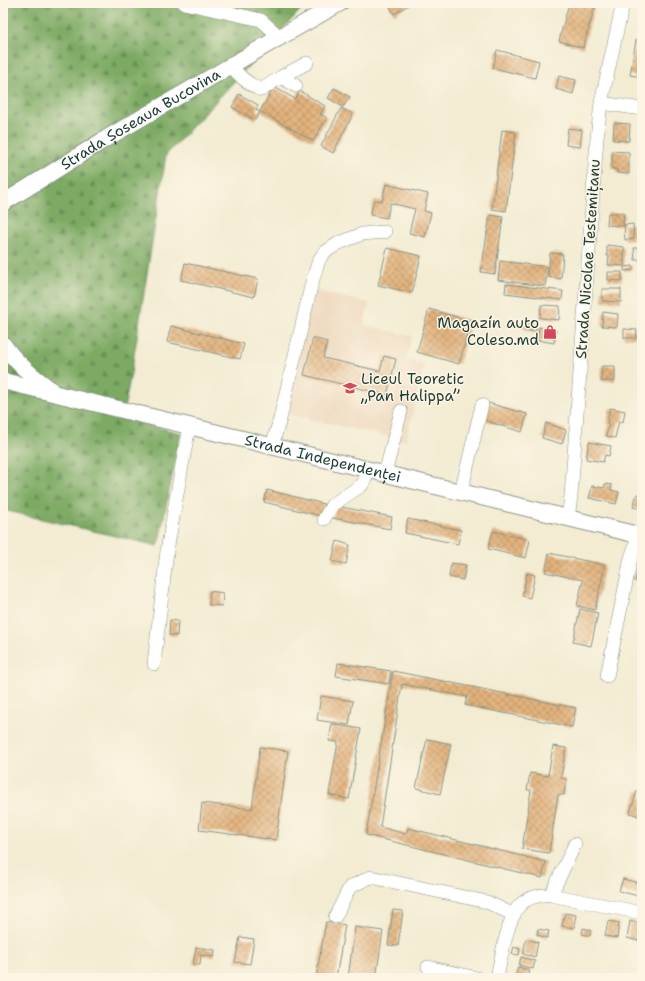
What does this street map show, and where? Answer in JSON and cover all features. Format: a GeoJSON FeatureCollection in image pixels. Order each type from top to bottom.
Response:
{"type":"FeatureCollection","features":[{"type":"Feature","properties":{"kind":"main road","name":"Strada Șoseaua Bucovina"},"geometry":{"type":"LineString","coordinates":[[5,205],[107,138],[340,3]]}},
{"type":"Feature","properties":{"kind":"main road"},"geometry":{"type":"LineString","coordinates":[[3,344],[10,355],[28,373],[58,394]]}},
{"type":"Feature","properties":{"kind":"main road","name":"Strada Independenței"},"geometry":{"type":"LineString","coordinates":[[3,381],[640,535]]}},
{"type":"Feature","properties":{"kind":"street"},"geometry":{"type":"LineString","coordinates":[[184,3],[261,20],[280,37]]}},
{"type":"Feature","properties":{"kind":"street","name":"Strada Nicolae Testemițanu"},"geometry":{"type":"LineString","coordinates":[[568,518],[571,496],[601,103],[623,3]]}},
{"type":"Feature","properties":{"kind":"street"},"geometry":{"type":"LineString","coordinates":[[232,66],[237,74],[247,83],[260,90],[307,63]]}},
{"type":"Feature","properties":{"kind":"street"},"geometry":{"type":"LineString","coordinates":[[281,77],[296,86]]}},
{"type":"Feature","properties":{"kind":"street"},"geometry":{"type":"LineString","coordinates":[[601,103],[642,109]]}},
{"type":"Feature","properties":{"kind":"street"},"geometry":{"type":"LineString","coordinates":[[272,446],[280,419],[312,282],[319,260],[324,253],[338,244],[362,234],[385,232]]}},
{"type":"Feature","properties":{"kind":"street"},"geometry":{"type":"LineString","coordinates":[[460,492],[482,405]]}},
{"type":"Feature","properties":{"kind":"street"},"geometry":{"type":"LineString","coordinates":[[324,518],[332,505],[362,485],[377,472],[401,411]]}},
{"type":"Feature","properties":{"kind":"street"},"geometry":{"type":"LineString","coordinates":[[154,664],[167,551],[189,426]]}},
{"type":"Feature","properties":{"kind":"street"},"geometry":{"type":"LineString","coordinates":[[607,676],[631,558],[640,535]]}},
{"type":"Feature","properties":{"kind":"street"},"geometry":{"type":"LineString","coordinates":[[551,895],[576,844]]}},
{"type":"Feature","properties":{"kind":"street"},"geometry":{"type":"LineString","coordinates":[[335,917],[350,887],[371,878],[487,902],[514,915]]}},
{"type":"Feature","properties":{"kind":"street"},"geometry":{"type":"LineString","coordinates":[[497,978],[508,930],[519,906],[527,900],[551,895],[642,913]]}},
{"type":"Feature","properties":{"kind":"street"},"geometry":{"type":"LineString","coordinates":[[428,967],[477,978]]}},
{"type":"Feature","properties":{"kind":"shaded area","name":"Liceul Teoretic „Pan Halippa”"},"geometry":{"type":"Polygon","coordinates":[[[304,288],[369,303],[364,325],[412,336],[406,360],[424,364],[406,441],[275,411],[304,288]]]}},
{"type":"Feature","properties":{"kind":"green space"},"geometry":{"type":"Polygon","coordinates":[[[3,3],[307,3],[166,155],[132,368],[122,419],[181,433],[158,546],[3,510],[3,3]]]}},
{"type":"Feature","properties":{"kind":"building"},"geometry":{"type":"Polygon","coordinates":[[[388,3],[412,3],[394,14],[388,3]]]}},
{"type":"Feature","properties":{"kind":"building"},"geometry":{"type":"Polygon","coordinates":[[[569,3],[584,3],[595,6],[583,48],[559,41],[569,3]]]}},
{"type":"Feature","properties":{"kind":"building"},"geometry":{"type":"Polygon","coordinates":[[[641,10],[642,22],[639,22],[641,10]]]}},
{"type":"Feature","properties":{"kind":"building"},"geometry":{"type":"Polygon","coordinates":[[[639,30],[642,30],[642,36],[638,35],[639,30]]]}},
{"type":"Feature","properties":{"kind":"building"},"geometry":{"type":"Polygon","coordinates":[[[636,40],[642,41],[642,77],[630,75],[636,40]]]}},
{"type":"Feature","properties":{"kind":"building"},"geometry":{"type":"Polygon","coordinates":[[[497,50],[539,61],[535,78],[493,68],[497,50]]]}},
{"type":"Feature","properties":{"kind":"building"},"geometry":{"type":"Polygon","coordinates":[[[559,76],[576,80],[573,94],[556,89],[559,76]]]}},
{"type":"Feature","properties":{"kind":"building"},"geometry":{"type":"Polygon","coordinates":[[[274,87],[295,99],[300,91],[325,106],[320,114],[327,118],[313,141],[260,111],[274,87]]]}},
{"type":"Feature","properties":{"kind":"building"},"geometry":{"type":"Polygon","coordinates":[[[334,88],[350,97],[343,107],[328,98],[334,88]]]}},
{"type":"Feature","properties":{"kind":"building"},"geometry":{"type":"Polygon","coordinates":[[[239,94],[258,105],[256,110],[260,112],[255,120],[232,107],[239,94]]]}},
{"type":"Feature","properties":{"kind":"building"},"geometry":{"type":"Polygon","coordinates":[[[341,108],[353,114],[333,153],[321,146],[341,108]]]}},
{"type":"Feature","properties":{"kind":"building"},"geometry":{"type":"Polygon","coordinates":[[[614,123],[630,124],[629,141],[613,140],[614,123]]]}},
{"type":"Feature","properties":{"kind":"building"},"geometry":{"type":"Polygon","coordinates":[[[568,128],[582,130],[580,147],[566,145],[568,128]]]}},
{"type":"Feature","properties":{"kind":"building"},"geometry":{"type":"Polygon","coordinates":[[[502,130],[516,132],[506,211],[492,209],[502,130]]]}},
{"type":"Feature","properties":{"kind":"building"},"geometry":{"type":"Polygon","coordinates":[[[612,151],[629,152],[629,174],[617,173],[617,169],[612,169],[612,151]]]}},
{"type":"Feature","properties":{"kind":"building"},"geometry":{"type":"Polygon","coordinates":[[[386,184],[428,194],[424,211],[431,213],[425,237],[409,233],[415,209],[390,203],[387,218],[370,215],[374,200],[382,201],[386,184]]]}},
{"type":"Feature","properties":{"kind":"building"},"geometry":{"type":"Polygon","coordinates":[[[608,213],[624,213],[623,226],[607,225],[608,213]]]}},
{"type":"Feature","properties":{"kind":"building"},"geometry":{"type":"Polygon","coordinates":[[[490,215],[503,217],[495,274],[481,272],[490,215]]]}},
{"type":"Feature","properties":{"kind":"building"},"geometry":{"type":"Polygon","coordinates":[[[633,224],[634,239],[625,240],[624,225],[633,224]]]}},
{"type":"Feature","properties":{"kind":"building"},"geometry":{"type":"Polygon","coordinates":[[[607,245],[624,247],[624,266],[608,265],[609,256],[607,256],[607,245]]]}},
{"type":"Feature","properties":{"kind":"building"},"geometry":{"type":"Polygon","coordinates":[[[387,248],[421,256],[412,293],[378,285],[387,248]]]}},
{"type":"Feature","properties":{"kind":"building"},"geometry":{"type":"Polygon","coordinates":[[[634,248],[641,248],[641,260],[635,260],[634,248]]]}},
{"type":"Feature","properties":{"kind":"building"},"geometry":{"type":"Polygon","coordinates":[[[550,253],[563,254],[561,279],[548,277],[550,253]]]}},
{"type":"Feature","properties":{"kind":"building"},"geometry":{"type":"Polygon","coordinates":[[[500,261],[548,267],[545,286],[498,280],[500,261]]]}},
{"type":"Feature","properties":{"kind":"building"},"geometry":{"type":"Polygon","coordinates":[[[185,263],[258,279],[254,297],[181,280],[185,263]]]}},
{"type":"Feature","properties":{"kind":"building"},"geometry":{"type":"Polygon","coordinates":[[[633,266],[633,270],[624,271],[624,267],[633,266]]]}},
{"type":"Feature","properties":{"kind":"building"},"geometry":{"type":"Polygon","coordinates":[[[608,272],[622,272],[622,281],[608,280],[608,272]]]}},
{"type":"Feature","properties":{"kind":"building"},"geometry":{"type":"Polygon","coordinates":[[[506,284],[563,291],[562,300],[505,293],[506,284]]]}},
{"type":"Feature","properties":{"kind":"building"},"geometry":{"type":"Polygon","coordinates":[[[602,289],[621,289],[621,302],[602,301],[602,289]]]}},
{"type":"Feature","properties":{"kind":"building"},"geometry":{"type":"Polygon","coordinates":[[[541,305],[560,306],[559,320],[540,318],[541,305]]]}},
{"type":"Feature","properties":{"kind":"building"},"geometry":{"type":"Polygon","coordinates":[[[429,309],[471,321],[459,364],[417,352],[429,309]]]}},
{"type":"Feature","properties":{"kind":"building"},"geometry":{"type":"Polygon","coordinates":[[[603,312],[618,314],[617,327],[602,326],[603,312]]]}},
{"type":"Feature","properties":{"kind":"building"},"geometry":{"type":"Polygon","coordinates":[[[524,323],[537,326],[535,332],[523,329],[524,323]]]}},
{"type":"Feature","properties":{"kind":"building"},"geometry":{"type":"Polygon","coordinates":[[[171,326],[244,344],[240,359],[167,342],[171,326]]]}},
{"type":"Feature","properties":{"kind":"building"},"geometry":{"type":"Polygon","coordinates":[[[539,327],[556,330],[554,343],[537,340],[539,327]]]}},
{"type":"Feature","properties":{"kind":"building"},"geometry":{"type":"Polygon","coordinates":[[[624,329],[637,330],[636,338],[624,338],[624,329]]]}},
{"type":"Feature","properties":{"kind":"building"},"geometry":{"type":"Polygon","coordinates":[[[313,338],[327,342],[323,358],[380,371],[384,356],[396,359],[387,395],[304,375],[313,338]]]}},
{"type":"Feature","properties":{"kind":"building"},"geometry":{"type":"Polygon","coordinates":[[[602,366],[615,366],[615,381],[601,381],[602,366]]]}},
{"type":"Feature","properties":{"kind":"building"},"geometry":{"type":"Polygon","coordinates":[[[488,403],[527,414],[522,432],[483,420],[488,403]]]}},
{"type":"Feature","properties":{"kind":"building"},"geometry":{"type":"Polygon","coordinates":[[[610,408],[625,411],[623,422],[619,421],[615,438],[606,436],[609,424],[607,423],[610,408]]]}},
{"type":"Feature","properties":{"kind":"building"},"geometry":{"type":"Polygon","coordinates":[[[546,423],[566,430],[562,444],[542,438],[546,423]]]}},
{"type":"Feature","properties":{"kind":"building"},"geometry":{"type":"Polygon","coordinates":[[[589,442],[611,446],[609,456],[605,455],[603,462],[586,459],[589,442]]]}},
{"type":"Feature","properties":{"kind":"building"},"geometry":{"type":"Polygon","coordinates":[[[605,484],[612,485],[611,490],[619,492],[616,504],[589,498],[592,486],[604,488],[605,484]]]}},
{"type":"Feature","properties":{"kind":"building"},"geometry":{"type":"Polygon","coordinates":[[[267,490],[324,504],[321,516],[264,502],[267,490]]]}},
{"type":"Feature","properties":{"kind":"building"},"geometry":{"type":"Polygon","coordinates":[[[637,494],[642,495],[642,509],[633,507],[637,494]]]}},
{"type":"Feature","properties":{"kind":"building"},"geometry":{"type":"Polygon","coordinates":[[[336,506],[392,517],[390,529],[333,518],[336,506]]]}},
{"type":"Feature","properties":{"kind":"building"},"geometry":{"type":"Polygon","coordinates":[[[408,519],[461,530],[458,544],[405,533],[408,519]]]}},
{"type":"Feature","properties":{"kind":"building"},"geometry":{"type":"Polygon","coordinates":[[[493,531],[530,540],[526,558],[488,549],[493,531]]]}},
{"type":"Feature","properties":{"kind":"building"},"geometry":{"type":"Polygon","coordinates":[[[337,541],[350,545],[346,564],[332,561],[337,541]]]}},
{"type":"Feature","properties":{"kind":"building"},"geometry":{"type":"Polygon","coordinates":[[[549,553],[605,565],[595,610],[577,606],[583,580],[545,572],[549,553]]]}},
{"type":"Feature","properties":{"kind":"building"},"geometry":{"type":"Polygon","coordinates":[[[451,563],[466,565],[463,580],[449,577],[451,563]]]}},
{"type":"Feature","properties":{"kind":"building"},"geometry":{"type":"Polygon","coordinates":[[[639,563],[642,564],[642,582],[635,581],[639,563]]]}},
{"type":"Feature","properties":{"kind":"building"},"geometry":{"type":"Polygon","coordinates":[[[527,573],[535,575],[530,598],[522,596],[527,573]]]}},
{"type":"Feature","properties":{"kind":"building"},"geometry":{"type":"Polygon","coordinates":[[[210,591],[223,593],[222,606],[209,605],[210,591]]]}},
{"type":"Feature","properties":{"kind":"building"},"geometry":{"type":"Polygon","coordinates":[[[580,609],[598,613],[591,646],[573,642],[580,609]]]}},
{"type":"Feature","properties":{"kind":"building"},"geometry":{"type":"Polygon","coordinates":[[[641,617],[642,630],[639,630],[641,617]]]}},
{"type":"Feature","properties":{"kind":"building"},"geometry":{"type":"Polygon","coordinates":[[[170,620],[178,621],[177,636],[169,635],[170,620]]]}},
{"type":"Feature","properties":{"kind":"building"},"geometry":{"type":"Polygon","coordinates":[[[338,663],[391,671],[389,684],[336,676],[338,663]]]}},
{"type":"Feature","properties":{"kind":"building"},"geometry":{"type":"Polygon","coordinates":[[[393,671],[576,708],[572,727],[465,705],[467,697],[402,684],[380,827],[406,834],[408,828],[546,862],[542,878],[366,835],[393,671]]]}},
{"type":"Feature","properties":{"kind":"building"},"geometry":{"type":"Polygon","coordinates":[[[321,696],[353,701],[349,725],[317,720],[321,696]]]}},
{"type":"Feature","properties":{"kind":"building"},"geometry":{"type":"Polygon","coordinates":[[[332,724],[361,729],[349,799],[329,795],[338,742],[329,741],[332,724]]]}},
{"type":"Feature","properties":{"kind":"building"},"geometry":{"type":"Polygon","coordinates":[[[427,739],[451,744],[440,794],[416,788],[427,739]]]}},
{"type":"Feature","properties":{"kind":"building"},"geometry":{"type":"Polygon","coordinates":[[[553,746],[566,748],[561,778],[566,779],[564,795],[558,795],[549,853],[522,849],[531,790],[527,790],[530,773],[548,776],[553,746]]]}},
{"type":"Feature","properties":{"kind":"building"},"geometry":{"type":"Polygon","coordinates":[[[260,747],[288,751],[276,840],[199,830],[202,803],[252,809],[260,747]]]}},
{"type":"Feature","properties":{"kind":"building"},"geometry":{"type":"Polygon","coordinates":[[[637,791],[642,792],[642,817],[630,813],[637,791]]]}},
{"type":"Feature","properties":{"kind":"building"},"geometry":{"type":"Polygon","coordinates":[[[623,879],[642,884],[642,897],[619,891],[623,879]]]}},
{"type":"Feature","properties":{"kind":"building"},"geometry":{"type":"Polygon","coordinates":[[[393,910],[403,911],[398,946],[388,945],[393,910]]]}},
{"type":"Feature","properties":{"kind":"building"},"geometry":{"type":"Polygon","coordinates":[[[565,913],[576,915],[574,928],[562,926],[565,913]]]}},
{"type":"Feature","properties":{"kind":"building"},"geometry":{"type":"Polygon","coordinates":[[[608,921],[619,923],[617,938],[605,936],[608,921]]]}},
{"type":"Feature","properties":{"kind":"building"},"geometry":{"type":"Polygon","coordinates":[[[630,921],[642,924],[639,941],[627,938],[630,921]]]}},
{"type":"Feature","properties":{"kind":"building"},"geometry":{"type":"Polygon","coordinates":[[[326,922],[345,925],[336,978],[316,978],[326,922]]]}},
{"type":"Feature","properties":{"kind":"building"},"geometry":{"type":"Polygon","coordinates":[[[355,927],[383,931],[376,978],[348,978],[355,927]]]}},
{"type":"Feature","properties":{"kind":"building"},"geometry":{"type":"Polygon","coordinates":[[[583,928],[591,930],[590,936],[582,934],[583,928]]]}},
{"type":"Feature","properties":{"kind":"building"},"geometry":{"type":"Polygon","coordinates":[[[538,929],[549,931],[547,938],[537,935],[538,929]]]}},
{"type":"Feature","properties":{"kind":"building"},"geometry":{"type":"Polygon","coordinates":[[[240,937],[254,939],[250,964],[235,962],[240,937]]]}},
{"type":"Feature","properties":{"kind":"building"},"geometry":{"type":"Polygon","coordinates":[[[526,939],[538,942],[535,957],[523,954],[526,939]]]}},
{"type":"Feature","properties":{"kind":"building"},"geometry":{"type":"Polygon","coordinates":[[[196,947],[215,950],[214,957],[201,955],[200,965],[193,964],[196,947]]]}},
{"type":"Feature","properties":{"kind":"building"},"geometry":{"type":"Polygon","coordinates":[[[514,947],[520,949],[519,955],[512,954],[514,947]]]}},
{"type":"Feature","properties":{"kind":"building"},"geometry":{"type":"Polygon","coordinates":[[[521,957],[535,961],[533,969],[519,965],[521,957]]]}},
{"type":"Feature","properties":{"kind":"building"},"geometry":{"type":"Polygon","coordinates":[[[518,967],[529,970],[527,978],[515,978],[518,967]]]}},
{"type":"Feature","properties":{"kind":"place","name":"Magazín auto Coleso.md"},"geometry":{"type":"Point","coordinates":[550,332]}},
{"type":"Feature","properties":{"kind":"place","name":"Liceul Teoretic „Pan Halippa”"},"geometry":{"type":"Point","coordinates":[350,388]}}]}
